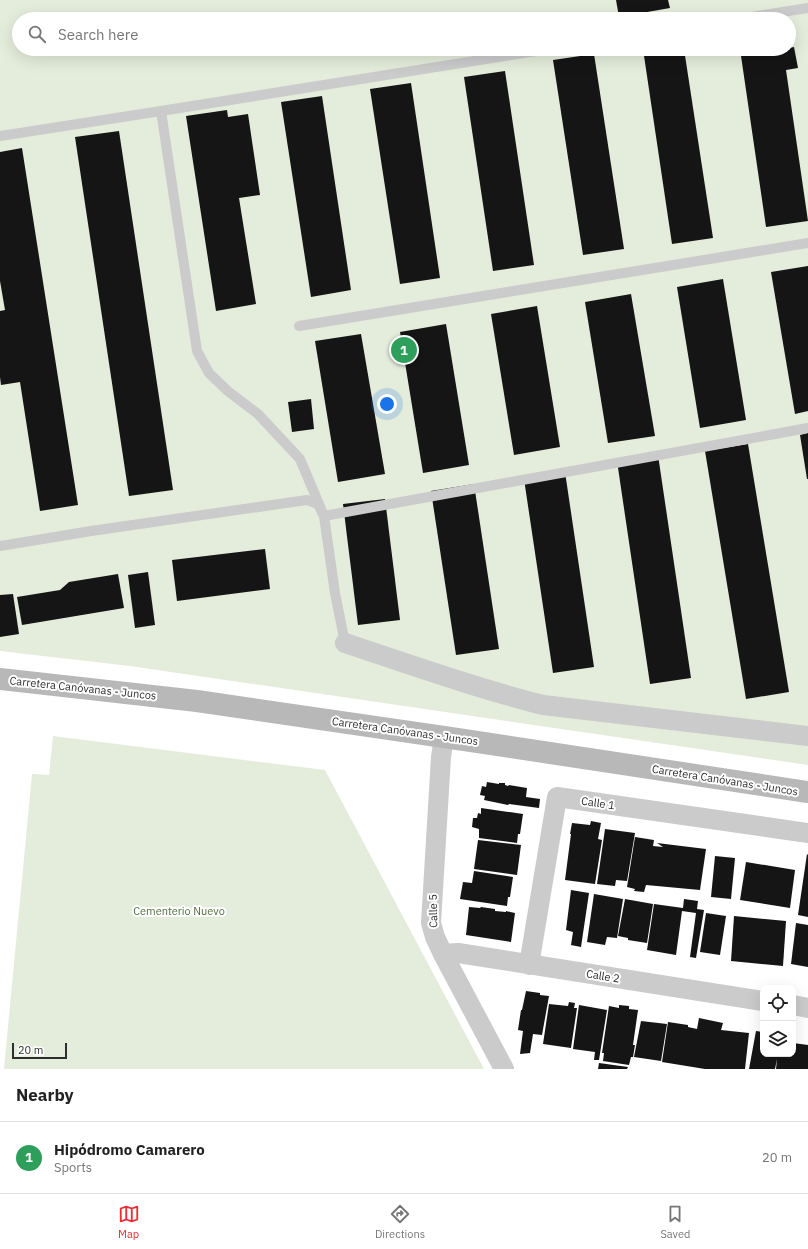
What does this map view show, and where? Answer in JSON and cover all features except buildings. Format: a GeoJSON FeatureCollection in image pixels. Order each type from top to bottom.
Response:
{"type":"FeatureCollection","features":[{"type":"Feature","properties":{"kind":"main road","name":"Carretera Canóvanas - Juncos"},"geometry":{"type":"LineString","coordinates":[[0,679],[197,701],[808,792]]}},
{"type":"Feature","properties":{"kind":"street"},"geometry":{"type":"LineString","coordinates":[[345,643],[445,677],[543,705],[808,736]]}},
{"type":"Feature","properties":{"kind":"street","name":"Calle 5"},"geometry":{"type":"LineString","coordinates":[[444,737],[441,757],[431,923],[434,938],[504,1069]]}},
{"type":"Feature","properties":{"kind":"street","name":"Calle 1"},"geometry":{"type":"LineString","coordinates":[[530,965],[557,797],[808,833]]}},
{"type":"Feature","properties":{"kind":"street","name":"Calle 2"},"geometry":{"type":"LineString","coordinates":[[443,954],[458,953],[760,1001]]}},
{"type":"Feature","properties":{"kind":"street"},"geometry":{"type":"LineString","coordinates":[[796,1006],[808,1008]]}},
{"type":"Feature","properties":{"kind":"lane"},"geometry":{"type":"LineString","coordinates":[[783,12],[808,8]]}},
{"type":"Feature","properties":{"kind":"lane"},"geometry":{"type":"LineString","coordinates":[[0,136],[504,56]]}},
{"type":"Feature","properties":{"kind":"lane"},"geometry":{"type":"LineString","coordinates":[[161,110],[197,351],[209,373],[229,392],[258,414],[300,459],[324,516],[335,593],[345,643]]}},
{"type":"Feature","properties":{"kind":"lane"},"geometry":{"type":"LineString","coordinates":[[299,326],[808,243]]}},
{"type":"Feature","properties":{"kind":"lane"},"geometry":{"type":"LineString","coordinates":[[324,516],[808,428]]}},
{"type":"Feature","properties":{"kind":"lane"},"geometry":{"type":"LineString","coordinates":[[0,546],[91,531],[307,500],[318,504],[324,516]]}},
{"type":"Feature","properties":{"kind":"green space"},"geometry":{"type":"Polygon","coordinates":[[[0,0],[808,0],[808,765],[130,666],[0,651],[0,0]]]}},
{"type":"Feature","properties":{"kind":"green space","name":"Cementerio Nuevo"},"geometry":{"type":"Polygon","coordinates":[[[53,736],[325,770],[484,1069],[4,1069],[32,774],[49,775],[53,736]]]}},
{"type":"Feature","properties":{"kind":"place","name":"Hipódromo Camarero"},"geometry":{"type":"Point","coordinates":[404,350]}}]}
